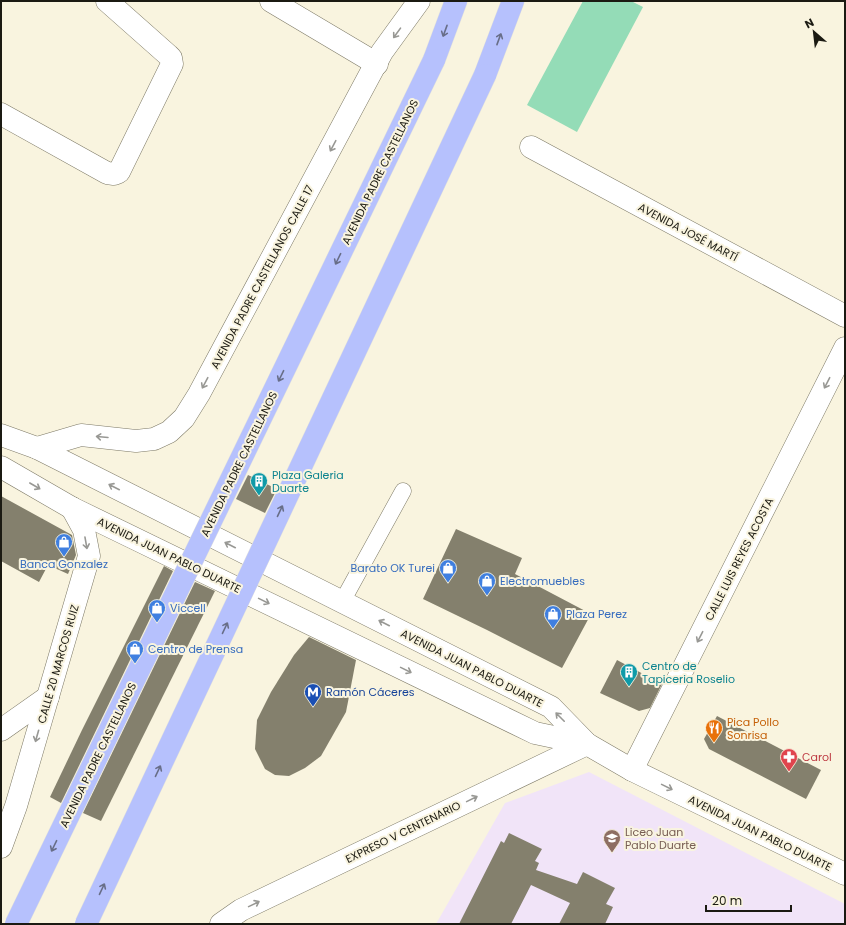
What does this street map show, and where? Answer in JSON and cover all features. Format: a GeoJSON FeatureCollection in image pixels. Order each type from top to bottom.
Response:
{"type":"FeatureCollection","features":[{"type":"Feature","properties":{"kind":"main road","name":"AVENIDA PADRE CASTELLANOS"},"geometry":{"type":"LineString","coordinates":[[16,924],[434,60],[456,1]]}},
{"type":"Feature","properties":{"kind":"main road"},"geometry":{"type":"LineString","coordinates":[[86,924],[485,75],[513,1]]}},
{"type":"Feature","properties":{"kind":"street"},"geometry":{"type":"LineString","coordinates":[[3,120],[107,173],[114,174],[119,172],[172,64],[171,58],[168,55],[107,1]]}},
{"type":"Feature","properties":{"kind":"street"},"geometry":{"type":"LineString","coordinates":[[271,1],[377,64]]}},
{"type":"Feature","properties":{"kind":"street","name":"AVENIDA PADRE CASTELLANOS CALLE 17"},"geometry":{"type":"LineString","coordinates":[[37,448],[81,435],[136,441],[154,439],[169,432],[184,418],[199,394],[377,64],[382,52],[419,1]]}},
{"type":"Feature","properties":{"kind":"street","name":"AVENIDA JOSÉ MARTÍ"},"geometry":{"type":"LineString","coordinates":[[531,147],[845,316]]}},
{"type":"Feature","properties":{"kind":"street","name":"CALLE LUIS REYES ACOSTA"},"geometry":{"type":"LineString","coordinates":[[632,770],[845,348]]}},
{"type":"Feature","properties":{"kind":"street","name":"AVENIDA JUAN PABLO DUARTE"},"geometry":{"type":"LineString","coordinates":[[1,435],[37,448],[551,707],[587,744],[632,770],[845,874]]}},
{"type":"Feature","properties":{"kind":"street","name":"AVENIDA JUAN PABLO DUARTE"},"geometry":{"type":"LineString","coordinates":[[1,467],[72,508],[535,733],[587,744]]}},
{"type":"Feature","properties":{"kind":"street","name":"CALLE 20 MARCOS RUIZ"},"geometry":{"type":"LineString","coordinates":[[9,803],[48,697],[89,556],[84,530],[72,508]]}},
{"type":"Feature","properties":{"kind":"street"},"geometry":{"type":"LineString","coordinates":[[1,730],[48,697]]}},
{"type":"Feature","properties":{"kind":"street","name":"EXPRESO V CENTENARIO"},"geometry":{"type":"LineString","coordinates":[[221,924],[241,910],[587,744]]}},
{"type":"Feature","properties":{"kind":"street"},"geometry":{"type":"LineString","coordinates":[[1,848],[9,803]]}},
{"type":"Feature","properties":{"kind":"lane"},"geometry":{"type":"LineString","coordinates":[[342,602],[403,491]]}},
{"type":"Feature","properties":{"kind":"shaded area","name":"Liceo Juan Pablo Duarte"},"geometry":{"type":"Polygon","coordinates":[[[589,772],[845,904],[845,924],[436,924],[505,803],[589,772]]]}},
{"type":"Feature","properties":{"kind":"green space"},"geometry":{"type":"Polygon","coordinates":[[[583,1],[631,1],[643,7],[577,132],[527,105],[583,1]]]}},
{"type":"Feature","properties":{"kind":"building","name":"Plaza Galeria Duarte"},"geometry":{"type":"Polygon","coordinates":[[[248,475],[277,489],[265,513],[236,499],[248,475]]]}},
{"type":"Feature","properties":{"kind":"building"},"geometry":{"type":"Polygon","coordinates":[[[1,496],[72,535],[76,555],[68,574],[48,565],[39,582],[1,561],[1,496]]]}},
{"type":"Feature","properties":{"kind":"building"},"geometry":{"type":"Polygon","coordinates":[[[456,529],[522,558],[515,574],[591,614],[562,668],[423,599],[456,529]]]}},
{"type":"Feature","properties":{"kind":"building"},"geometry":{"type":"Polygon","coordinates":[[[164,566],[173,571],[61,803],[50,797],[164,566]]]}},
{"type":"Feature","properties":{"kind":"building"},"geometry":{"type":"Polygon","coordinates":[[[195,582],[215,591],[101,821],[83,813],[195,582]]]}},
{"type":"Feature","properties":{"kind":"building","name":"Ramón Cáceres"},"geometry":{"type":"Polygon","coordinates":[[[309,637],[356,660],[346,712],[321,756],[305,768],[289,776],[275,775],[265,769],[255,749],[257,720],[271,692],[294,655],[309,637]]]}},
{"type":"Feature","properties":{"kind":"building"},"geometry":{"type":"Polygon","coordinates":[[[617,660],[662,684],[650,708],[639,711],[600,693],[617,660]]]}},
{"type":"Feature","properties":{"kind":"building"},"geometry":{"type":"Polygon","coordinates":[[[717,716],[821,770],[806,799],[709,749],[704,739],[717,716]]]}},
{"type":"Feature","properties":{"kind":"building"},"geometry":{"type":"Polygon","coordinates":[[[509,833],[542,849],[535,861],[539,863],[536,870],[577,884],[583,872],[615,888],[606,904],[613,907],[605,924],[559,924],[570,903],[531,885],[511,924],[459,924],[501,841],[504,843],[509,833]]]}},
{"type":"Feature","properties":{"kind":"place","name":"Plaza Galeria Duarte"},"geometry":{"type":"Point","coordinates":[259,496]}},
{"type":"Feature","properties":{"kind":"place","name":"Banca Gonzalez"},"geometry":{"type":"Point","coordinates":[64,557]}},
{"type":"Feature","properties":{"kind":"place","name":"Barato OK Turei"},"geometry":{"type":"Point","coordinates":[448,583]}},
{"type":"Feature","properties":{"kind":"place","name":"Electromuebles"},"geometry":{"type":"Point","coordinates":[487,596]}},
{"type":"Feature","properties":{"kind":"place","name":"Viccell"},"geometry":{"type":"Point","coordinates":[157,623]}},
{"type":"Feature","properties":{"kind":"place","name":"Plaza Perez"},"geometry":{"type":"Point","coordinates":[553,629]}},
{"type":"Feature","properties":{"kind":"place","name":"Centro de Prensa"},"geometry":{"type":"Point","coordinates":[135,664]}},
{"type":"Feature","properties":{"kind":"place","name":"Centro de Tapiceria Roselio"},"geometry":{"type":"Point","coordinates":[629,687]}},
{"type":"Feature","properties":{"kind":"place","name":"Ramón Cáceres"},"geometry":{"type":"Point","coordinates":[313,707]}},
{"type":"Feature","properties":{"kind":"place","name":"Pica Pollo Sonrisa"},"geometry":{"type":"Point","coordinates":[714,743]}},
{"type":"Feature","properties":{"kind":"place","name":"Carol"},"geometry":{"type":"Point","coordinates":[789,772]}},
{"type":"Feature","properties":{"kind":"place","name":"Liceo Juan Pablo Duarte"},"geometry":{"type":"Point","coordinates":[612,853]}}]}
